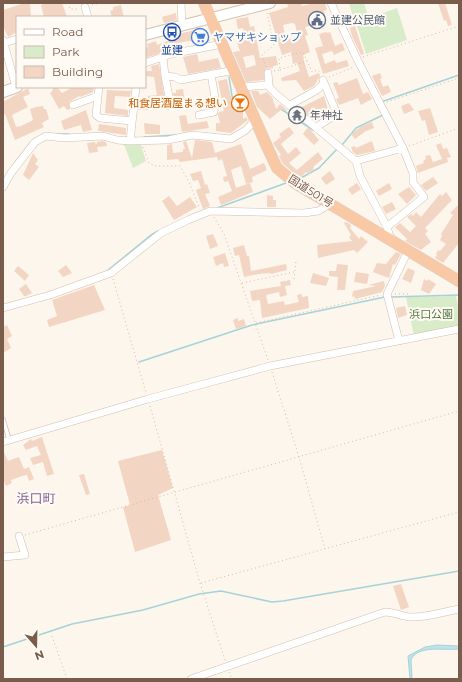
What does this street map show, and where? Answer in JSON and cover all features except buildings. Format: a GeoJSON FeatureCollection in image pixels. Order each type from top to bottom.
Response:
{"type":"FeatureCollection","features":[{"type":"Feature","properties":{"kind":"highway","name":"国道501号"},"geometry":{"type":"LineString","coordinates":[[204,3],[210,19],[235,70],[273,160],[282,173],[295,183],[459,281]]}},
{"type":"Feature","properties":{"kind":"main road"},"geometry":{"type":"LineString","coordinates":[[146,35],[210,19],[241,7],[268,4]]}},
{"type":"Feature","properties":{"kind":"main road"},"geometry":{"type":"LineString","coordinates":[[3,92],[16,87]]}},
{"type":"Feature","properties":{"kind":"street"},"geometry":{"type":"LineString","coordinates":[[181,3],[182,25]]}},
{"type":"Feature","properties":{"kind":"street"},"geometry":{"type":"LineString","coordinates":[[331,3],[358,62],[403,148],[413,173],[413,182],[424,197],[398,220],[387,227]]}},
{"type":"Feature","properties":{"kind":"street"},"geometry":{"type":"LineString","coordinates":[[85,7],[88,16]]}},
{"type":"Feature","properties":{"kind":"street"},"geometry":{"type":"LineString","coordinates":[[16,39],[3,42],[16,87]]}},
{"type":"Feature","properties":{"kind":"street"},"geometry":{"type":"LineString","coordinates":[[146,63],[163,57],[222,44]]}},
{"type":"Feature","properties":{"kind":"street"},"geometry":{"type":"LineString","coordinates":[[134,106],[168,106],[170,102],[163,57]]}},
{"type":"Feature","properties":{"kind":"street"},"geometry":{"type":"LineString","coordinates":[[165,76],[175,77],[181,80],[235,70]]}},
{"type":"Feature","properties":{"kind":"street"},"geometry":{"type":"LineString","coordinates":[[268,73],[270,88],[356,161],[360,176],[387,227],[391,240]]}},
{"type":"Feature","properties":{"kind":"street"},"geometry":{"type":"LineString","coordinates":[[199,115],[214,112],[215,98],[211,74]]}},
{"type":"Feature","properties":{"kind":"street"},"geometry":{"type":"LineString","coordinates":[[290,105],[317,90],[324,81]]}},
{"type":"Feature","properties":{"kind":"street"},"geometry":{"type":"LineString","coordinates":[[316,128],[337,114],[324,81]]}},
{"type":"Feature","properties":{"kind":"street"},"geometry":{"type":"LineString","coordinates":[[242,87],[269,85]]}},
{"type":"Feature","properties":{"kind":"street"},"geometry":{"type":"LineString","coordinates":[[99,88],[96,115],[100,118],[132,121]]}},
{"type":"Feature","properties":{"kind":"street"},"geometry":{"type":"LineString","coordinates":[[130,138],[136,88]]}},
{"type":"Feature","properties":{"kind":"street"},"geometry":{"type":"LineString","coordinates":[[73,105],[98,96]]}},
{"type":"Feature","properties":{"kind":"street"},"geometry":{"type":"LineString","coordinates":[[3,185],[36,142],[46,136],[64,138],[103,136],[117,140],[130,138],[141,140],[168,140],[192,136],[231,139],[246,130],[256,119]]}},
{"type":"Feature","properties":{"kind":"street"},"geometry":{"type":"LineString","coordinates":[[356,161],[403,148]]}},
{"type":"Feature","properties":{"kind":"street"},"geometry":{"type":"LineString","coordinates":[[3,308],[50,295],[111,273],[161,233],[202,214],[210,212],[304,213],[318,211],[330,204]]}},
{"type":"Feature","properties":{"kind":"street"},"geometry":{"type":"LineString","coordinates":[[399,341],[387,294],[408,251]]}},
{"type":"Feature","properties":{"kind":"street"},"geometry":{"type":"LineString","coordinates":[[6,441],[148,399],[270,366],[459,330]]}},
{"type":"Feature","properties":{"kind":"street"},"geometry":{"type":"LineString","coordinates":[[3,557],[25,555],[20,536]]}},
{"type":"Feature","properties":{"kind":"street"},"geometry":{"type":"LineString","coordinates":[[191,679],[385,612],[394,612],[408,617],[418,617],[459,609]]}},
{"type":"Feature","properties":{"kind":"lane"},"geometry":{"type":"LineString","coordinates":[[3,419],[6,441]]}},
{"type":"Feature","properties":{"kind":"path"},"geometry":{"type":"LineString","coordinates":[[268,4],[274,45],[262,55],[268,73],[308,61]]}},
{"type":"Feature","properties":{"kind":"path"},"geometry":{"type":"LineString","coordinates":[[280,70],[279,58],[303,52],[312,72],[320,71],[324,81],[358,62],[459,26]]}},
{"type":"Feature","properties":{"kind":"path"},"geometry":{"type":"LineString","coordinates":[[381,104],[459,78]]}},
{"type":"Feature","properties":{"kind":"path"},"geometry":{"type":"LineString","coordinates":[[403,148],[459,128]]}},
{"type":"Feature","properties":{"kind":"path"},"geometry":{"type":"LineString","coordinates":[[141,140],[149,163],[155,166],[180,166],[188,180],[202,214]]}},
{"type":"Feature","properties":{"kind":"path"},"geometry":{"type":"LineString","coordinates":[[210,212],[224,234],[270,366],[299,457],[325,549]]}},
{"type":"Feature","properties":{"kind":"path"},"geometry":{"type":"LineString","coordinates":[[294,279],[296,261]]}},
{"type":"Feature","properties":{"kind":"path"},"geometry":{"type":"LineString","coordinates":[[241,283],[294,272]]}},
{"type":"Feature","properties":{"kind":"path"},"geometry":{"type":"LineString","coordinates":[[111,273],[200,583],[228,666]]}},
{"type":"Feature","properties":{"kind":"path"},"geometry":{"type":"LineString","coordinates":[[255,323],[387,294],[408,294],[409,297]]}},
{"type":"Feature","properties":{"kind":"path"},"geometry":{"type":"LineString","coordinates":[[20,536],[459,412]]}},
{"type":"Feature","properties":{"kind":"path"},"geometry":{"type":"LineString","coordinates":[[200,583],[459,512]]}},
{"type":"Feature","properties":{"kind":"path"},"geometry":{"type":"LineString","coordinates":[[52,636],[67,679]]}},
{"type":"Feature","properties":{"kind":"green space"},"geometry":{"type":"Polygon","coordinates":[[[349,3],[364,3],[368,16],[354,20],[349,3]]]}},
{"type":"Feature","properties":{"kind":"green space"},"geometry":{"type":"Polygon","coordinates":[[[397,8],[407,40],[366,54],[356,23],[397,8]]]}},
{"type":"Feature","properties":{"kind":"green space"},"geometry":{"type":"Polygon","coordinates":[[[123,142],[140,142],[146,161],[133,168],[123,142]]]}},
{"type":"Feature","properties":{"kind":"green space","name":"浜口公園"},"geometry":{"type":"Polygon","coordinates":[[[456,296],[459,310],[459,327],[414,336],[406,297],[456,296]]]}},
{"type":"Feature","properties":{"kind":"water"},"geometry":{"type":"Polygon","coordinates":[[[437,645],[459,646],[459,649],[433,649],[419,652],[414,655],[411,660],[412,679],[410,679],[408,656],[425,647],[437,645]]]}},
{"type":"Feature","properties":{"kind":"waterway"},"geometry":{"type":"LineString","coordinates":[[381,102],[459,75]]}},
{"type":"Feature","properties":{"kind":"waterway"},"geometry":{"type":"LineString","coordinates":[[229,77],[233,102]]}},
{"type":"Feature","properties":{"kind":"waterway"},"geometry":{"type":"LineString","coordinates":[[281,109],[313,130]]}},
{"type":"Feature","properties":{"kind":"waterway"},"geometry":{"type":"LineString","coordinates":[[342,145],[356,128],[383,115]]}},
{"type":"Feature","properties":{"kind":"waterway"},"geometry":{"type":"LineString","coordinates":[[47,134],[69,134]]}},
{"type":"Feature","properties":{"kind":"waterway"},"geometry":{"type":"LineString","coordinates":[[144,137],[176,135]]}},
{"type":"Feature","properties":{"kind":"waterway"},"geometry":{"type":"LineString","coordinates":[[14,164],[30,143]]}},
{"type":"Feature","properties":{"kind":"waterway"},"geometry":{"type":"LineString","coordinates":[[299,179],[319,168],[337,149]]}},
{"type":"Feature","properties":{"kind":"waterway"},"geometry":{"type":"LineString","coordinates":[[217,208],[286,183]]}},
{"type":"Feature","properties":{"kind":"waterway"},"geometry":{"type":"LineString","coordinates":[[107,271],[158,231]]}},
{"type":"Feature","properties":{"kind":"waterway"},"geometry":{"type":"LineString","coordinates":[[391,297],[459,295]]}},
{"type":"Feature","properties":{"kind":"waterway"},"geometry":{"type":"LineString","coordinates":[[139,362],[252,325],[385,297]]}},
{"type":"Feature","properties":{"kind":"waterway"},"geometry":{"type":"LineString","coordinates":[[3,647],[72,624],[143,610],[199,594],[221,591],[272,602],[459,571]]}},
{"type":"Feature","properties":{"kind":"place","name":"並建公民館"},"geometry":{"type":"Point","coordinates":[317,20]}},
{"type":"Feature","properties":{"kind":"place","name":"並建"},"geometry":{"type":"Point","coordinates":[172,32]}},
{"type":"Feature","properties":{"kind":"place","name":"ヤマザキショップ"},"geometry":{"type":"Point","coordinates":[200,37]}},
{"type":"Feature","properties":{"kind":"place","name":"和食居酒屋まる想い"},"geometry":{"type":"Point","coordinates":[240,103]}},
{"type":"Feature","properties":{"kind":"place","name":"年神社"},"geometry":{"type":"Point","coordinates":[297,115]}},
{"type":"Feature","properties":{"kind":"district","name":"浜口町"},"geometry":{"type":"Point","coordinates":[36,498]}}]}
